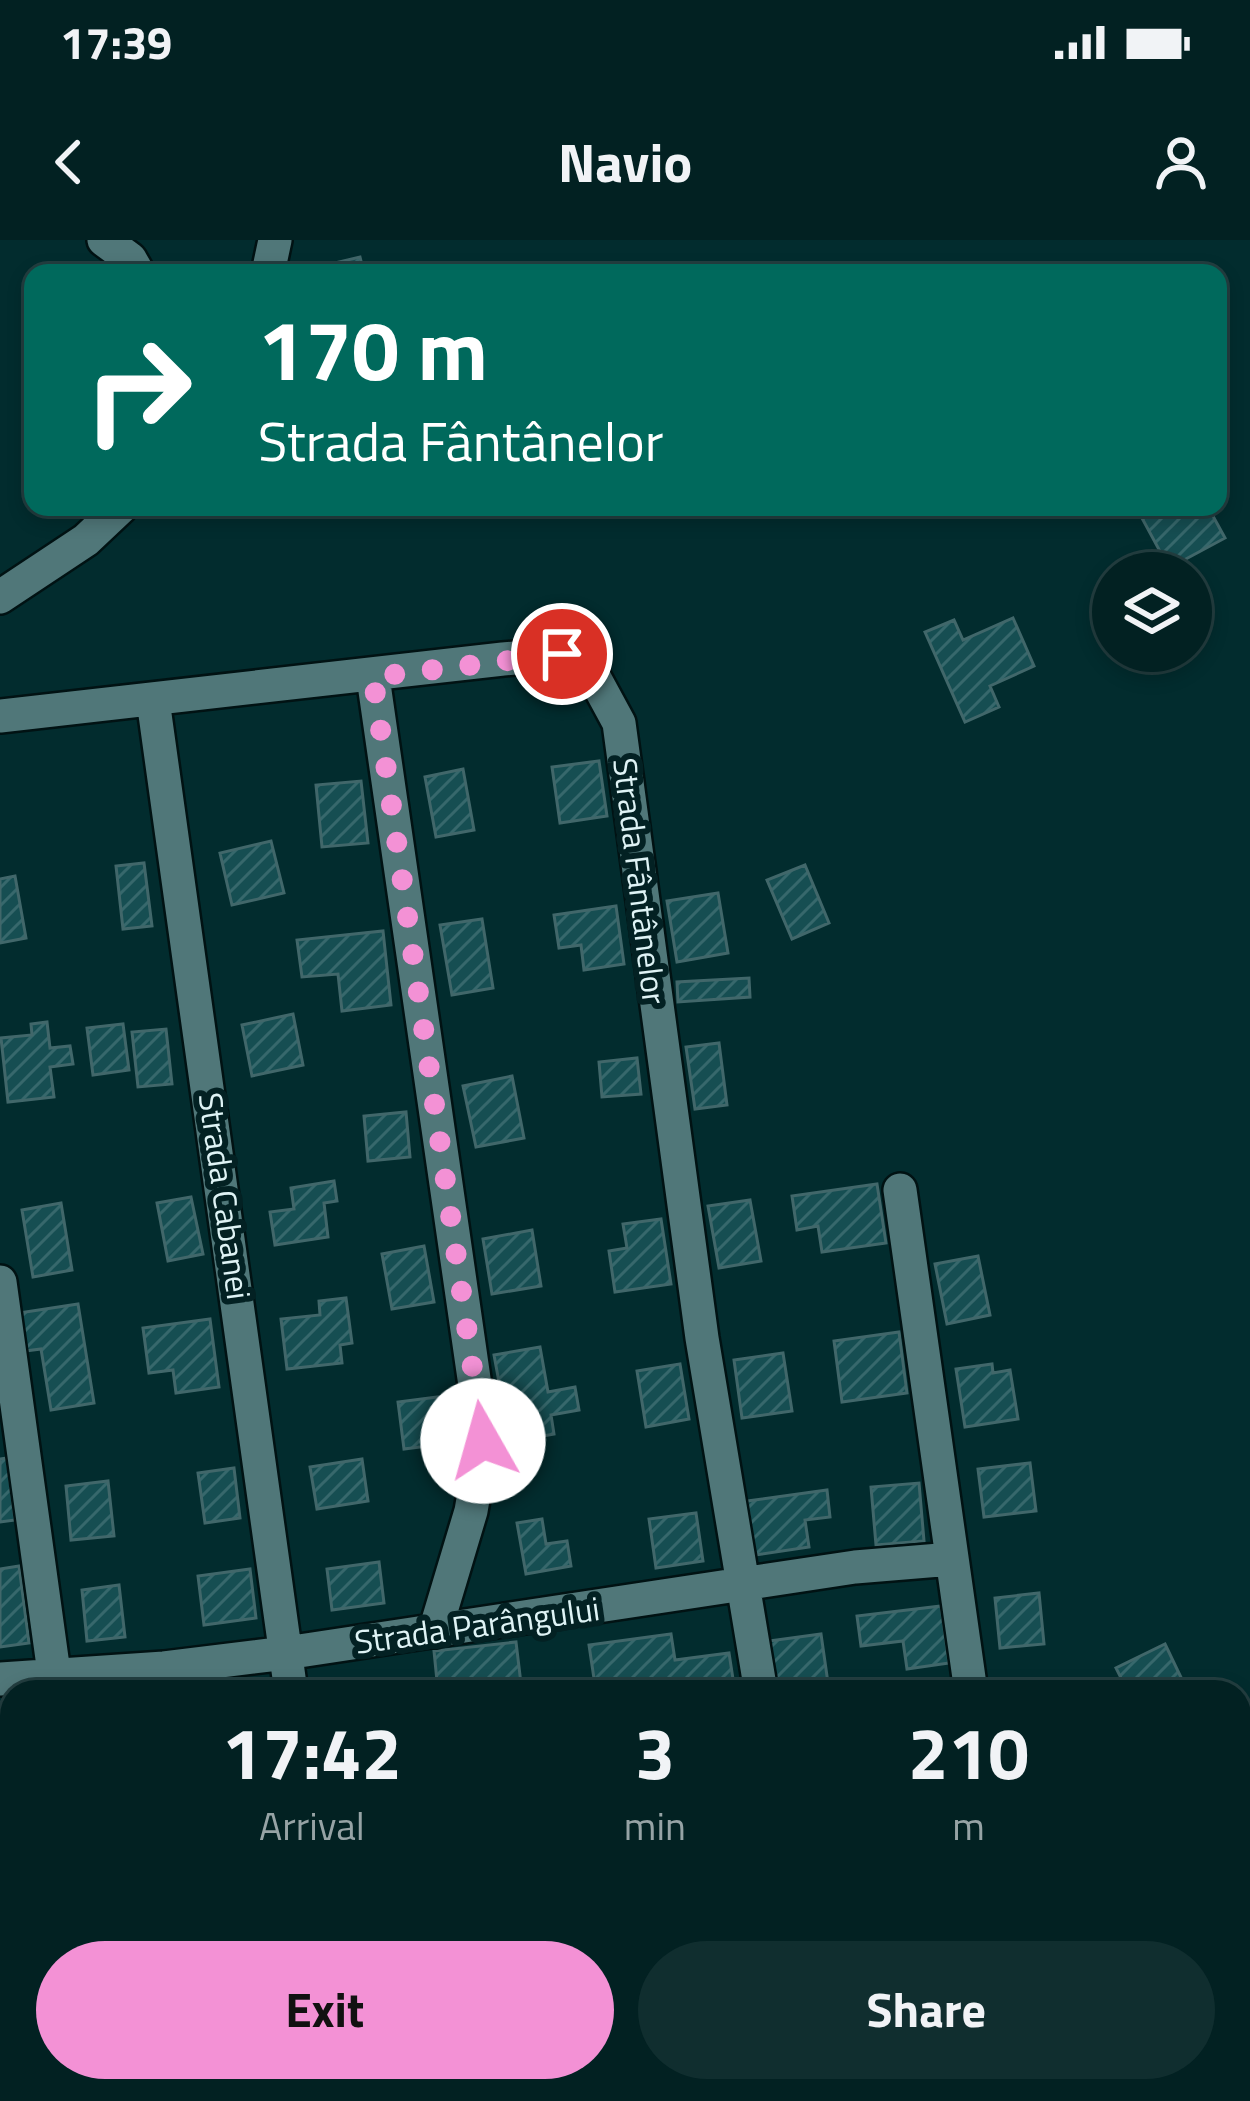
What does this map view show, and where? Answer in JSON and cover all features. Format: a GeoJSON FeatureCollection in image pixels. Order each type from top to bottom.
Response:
{"type":"FeatureCollection","features":[{"type":"Feature","properties":{"kind":"street"},"geometry":{"type":"LineString","coordinates":[[104,240],[132,264]]}},
{"type":"Feature","properties":{"kind":"street"},"geometry":{"type":"LineString","coordinates":[[0,597],[86,540],[111,516]]}},
{"type":"Feature","properties":{"kind":"street","name":"Strada Fântânelor"},"geometry":{"type":"LineString","coordinates":[[0,716],[562,654],[587,664],[605,688],[619,723],[758,1680]]}},
{"type":"Feature","properties":{"kind":"street"},"geometry":{"type":"LineString","coordinates":[[373,677],[483,1441],[471,1511],[435,1631]]}},
{"type":"Feature","properties":{"kind":"street","name":"Strada Cabanei"},"geometry":{"type":"LineString","coordinates":[[153,700],[289,1680]]}},
{"type":"Feature","properties":{"kind":"street"},"geometry":{"type":"LineString","coordinates":[[900,1190],[969,1680]]}},
{"type":"Feature","properties":{"kind":"street"},"geometry":{"type":"LineString","coordinates":[[0,1282],[54,1673]]}},
{"type":"Feature","properties":{"kind":"street","name":"Strada Parângului"},"geometry":{"type":"LineString","coordinates":[[0,1679],[164,1668],[286,1653],[952,1558]]}},
{"type":"Feature","properties":{"kind":"building"},"geometry":{"type":"Polygon","coordinates":[[[360,257],[362,264],[330,264],[360,257]]]}},
{"type":"Feature","properties":{"kind":"building"},"geometry":{"type":"Polygon","coordinates":[[[1141,516],[1213,516],[1225,538],[1199,552],[1160,552],[1141,516]]]}},
{"type":"Feature","properties":{"kind":"building"},"geometry":{"type":"Polygon","coordinates":[[[1013,618],[1034,666],[990,686],[999,707],[965,722],[925,632],[954,620],[963,640],[1013,618]]]}},
{"type":"Feature","properties":{"kind":"building"},"geometry":{"type":"Polygon","coordinates":[[[599,761],[607,816],[560,823],[552,767],[599,761]]]}},
{"type":"Feature","properties":{"kind":"building"},"geometry":{"type":"Polygon","coordinates":[[[463,769],[474,830],[436,837],[425,777],[463,769]]]}},
{"type":"Feature","properties":{"kind":"building"},"geometry":{"type":"Polygon","coordinates":[[[361,781],[368,843],[322,847],[316,785],[361,781]]]}},
{"type":"Feature","properties":{"kind":"building"},"geometry":{"type":"Polygon","coordinates":[[[271,841],[284,893],[232,905],[220,853],[271,841]]]}},
{"type":"Feature","properties":{"kind":"building"},"geometry":{"type":"Polygon","coordinates":[[[144,863],[152,926],[123,929],[116,866],[144,863]]]}},
{"type":"Feature","properties":{"kind":"building"},"geometry":{"type":"Polygon","coordinates":[[[805,865],[829,923],[792,939],[767,880],[805,865]]]}},
{"type":"Feature","properties":{"kind":"building"},"geometry":{"type":"Polygon","coordinates":[[[15,876],[26,938],[0,943],[0,879],[15,876]]]}},
{"type":"Feature","properties":{"kind":"building"},"geometry":{"type":"Polygon","coordinates":[[[718,893],[728,953],[677,962],[667,901],[718,893]]]}},
{"type":"Feature","properties":{"kind":"building"},"geometry":{"type":"Polygon","coordinates":[[[616,906],[624,964],[584,970],[581,945],[559,948],[554,915],[616,906]]]}},
{"type":"Feature","properties":{"kind":"building"},"geometry":{"type":"Polygon","coordinates":[[[482,919],[493,988],[452,995],[440,925],[482,919]]]}},
{"type":"Feature","properties":{"kind":"building"},"geometry":{"type":"Polygon","coordinates":[[[383,931],[391,1005],[342,1011],[338,974],[302,977],[297,940],[383,931]]]}},
{"type":"Feature","properties":{"kind":"building"},"geometry":{"type":"Polygon","coordinates":[[[749,978],[750,997],[678,1002],[677,982],[749,978]]]}},
{"type":"Feature","properties":{"kind":"building"},"geometry":{"type":"Polygon","coordinates":[[[293,1014],[303,1065],[252,1076],[242,1025],[293,1014]]]}},
{"type":"Feature","properties":{"kind":"building"},"geometry":{"type":"Polygon","coordinates":[[[47,1022],[50,1048],[70,1046],[73,1064],[50,1067],[54,1097],[8,1102],[1,1038],[32,1035],[31,1024],[47,1022]]]}},
{"type":"Feature","properties":{"kind":"building"},"geometry":{"type":"Polygon","coordinates":[[[123,1024],[129,1070],[93,1075],[87,1028],[123,1024]]]}},
{"type":"Feature","properties":{"kind":"building"},"geometry":{"type":"Polygon","coordinates":[[[166,1029],[172,1084],[138,1087],[132,1032],[166,1029]]]}},
{"type":"Feature","properties":{"kind":"building"},"geometry":{"type":"Polygon","coordinates":[[[719,1043],[727,1105],[695,1109],[686,1047],[719,1043]]]}},
{"type":"Feature","properties":{"kind":"building"},"geometry":{"type":"Polygon","coordinates":[[[637,1058],[641,1094],[602,1097],[599,1062],[637,1058]]]}},
{"type":"Feature","properties":{"kind":"building"},"geometry":{"type":"Polygon","coordinates":[[[512,1076],[524,1138],[476,1147],[463,1086],[512,1076]]]}},
{"type":"Feature","properties":{"kind":"building"},"geometry":{"type":"Polygon","coordinates":[[[406,1112],[410,1157],[368,1161],[364,1116],[406,1112]]]}},
{"type":"Feature","properties":{"kind":"building"},"geometry":{"type":"Polygon","coordinates":[[[334,1181],[337,1201],[324,1203],[328,1237],[275,1245],[270,1212],[294,1209],[291,1188],[334,1181]]]}},
{"type":"Feature","properties":{"kind":"building"},"geometry":{"type":"Polygon","coordinates":[[[877,1184],[886,1243],[822,1252],[818,1226],[797,1230],[792,1196],[877,1184]]]}},
{"type":"Feature","properties":{"kind":"building"},"geometry":{"type":"Polygon","coordinates":[[[191,1197],[203,1254],[168,1261],[157,1203],[191,1197]]]}},
{"type":"Feature","properties":{"kind":"building"},"geometry":{"type":"Polygon","coordinates":[[[750,1200],[761,1261],[719,1268],[708,1206],[750,1200]]]}},
{"type":"Feature","properties":{"kind":"building"},"geometry":{"type":"Polygon","coordinates":[[[61,1203],[72,1270],[33,1277],[22,1210],[61,1203]]]}},
{"type":"Feature","properties":{"kind":"building"},"geometry":{"type":"Polygon","coordinates":[[[661,1219],[671,1284],[615,1292],[609,1251],[627,1248],[623,1224],[661,1219]]]}},
{"type":"Feature","properties":{"kind":"building"},"geometry":{"type":"Polygon","coordinates":[[[532,1230],[541,1286],[492,1294],[483,1239],[532,1230]]]}},
{"type":"Feature","properties":{"kind":"building"},"geometry":{"type":"Polygon","coordinates":[[[424,1246],[434,1302],[392,1309],[382,1254],[424,1246]]]}},
{"type":"Feature","properties":{"kind":"building"},"geometry":{"type":"Polygon","coordinates":[[[978,1256],[990,1315],[947,1324],[935,1264],[978,1256]]]}},
{"type":"Feature","properties":{"kind":"building"},"geometry":{"type":"Polygon","coordinates":[[[346,1298],[352,1343],[340,1345],[342,1363],[287,1369],[281,1319],[320,1315],[319,1301],[346,1298]]]}},
{"type":"Feature","properties":{"kind":"building"},"geometry":{"type":"Polygon","coordinates":[[[78,1304],[94,1403],[51,1410],[41,1349],[25,1351],[19,1313],[78,1304]]]}},
{"type":"Feature","properties":{"kind":"building"},"geometry":{"type":"Polygon","coordinates":[[[210,1319],[219,1387],[176,1393],[173,1370],[149,1373],[143,1328],[210,1319]]]}},
{"type":"Feature","properties":{"kind":"building"},"geometry":{"type":"Polygon","coordinates":[[[899,1332],[907,1393],[842,1402],[834,1341],[899,1332]]]}},
{"type":"Feature","properties":{"kind":"building"},"geometry":{"type":"Polygon","coordinates":[[[540,1347],[548,1392],[575,1387],[579,1410],[551,1415],[554,1434],[510,1442],[494,1355],[540,1347]]]}},
{"type":"Feature","properties":{"kind":"building"},"geometry":{"type":"Polygon","coordinates":[[[783,1353],[792,1411],[742,1418],[734,1360],[783,1353]]]}},
{"type":"Feature","properties":{"kind":"building"},"geometry":{"type":"Polygon","coordinates":[[[680,1364],[689,1419],[646,1427],[637,1371],[680,1364]]]}},
{"type":"Feature","properties":{"kind":"building"},"geometry":{"type":"Polygon","coordinates":[[[992,1364],[993,1373],[1010,1370],[1018,1419],[965,1427],[956,1369],[992,1364]]]}},
{"type":"Feature","properties":{"kind":"building"},"geometry":{"type":"Polygon","coordinates":[[[453,1395],[459,1442],[404,1449],[398,1402],[453,1395]]]}},
{"type":"Feature","properties":{"kind":"building"},"geometry":{"type":"Polygon","coordinates":[[[7,1458],[15,1520],[0,1522],[0,1459],[7,1458]]]}},
{"type":"Feature","properties":{"kind":"building"},"geometry":{"type":"Polygon","coordinates":[[[362,1459],[368,1501],[317,1509],[310,1467],[362,1459]]]}},
{"type":"Feature","properties":{"kind":"building"},"geometry":{"type":"Polygon","coordinates":[[[1030,1463],[1036,1511],[984,1517],[978,1469],[1030,1463]]]}},
{"type":"Feature","properties":{"kind":"building"},"geometry":{"type":"Polygon","coordinates":[[[234,1468],[240,1518],[205,1523],[198,1473],[234,1468]]]}},
{"type":"Feature","properties":{"kind":"building"},"geometry":{"type":"Polygon","coordinates":[[[108,1481],[114,1536],[71,1540],[66,1486],[108,1481]]]}},
{"type":"Feature","properties":{"kind":"building"},"geometry":{"type":"Polygon","coordinates":[[[919,1483],[924,1541],[876,1545],[871,1487],[919,1483]]]}},
{"type":"Feature","properties":{"kind":"building"},"geometry":{"type":"Polygon","coordinates":[[[827,1490],[830,1517],[805,1520],[809,1547],[755,1555],[747,1501],[827,1490]]]}},
{"type":"Feature","properties":{"kind":"building"},"geometry":{"type":"Polygon","coordinates":[[[696,1513],[703,1561],[656,1568],[649,1519],[696,1513]]]}},
{"type":"Feature","properties":{"kind":"building"},"geometry":{"type":"Polygon","coordinates":[[[542,1519],[546,1544],[567,1541],[571,1566],[526,1574],[517,1523],[542,1519]]]}},
{"type":"Feature","properties":{"kind":"building"},"geometry":{"type":"Polygon","coordinates":[[[379,1562],[384,1603],[332,1610],[327,1569],[379,1562]]]}},
{"type":"Feature","properties":{"kind":"building"},"geometry":{"type":"Polygon","coordinates":[[[19,1566],[29,1643],[0,1647],[0,1569],[19,1566]]]}},
{"type":"Feature","properties":{"kind":"building"},"geometry":{"type":"Polygon","coordinates":[[[250,1569],[256,1618],[204,1625],[198,1576],[250,1569]]]}},
{"type":"Feature","properties":{"kind":"building"},"geometry":{"type":"Polygon","coordinates":[[[119,1585],[125,1637],[87,1641],[82,1590],[119,1585]]]}},
{"type":"Feature","properties":{"kind":"building"},"geometry":{"type":"Polygon","coordinates":[[[1039,1593],[1044,1644],[1000,1648],[995,1598],[1039,1593]]]}},
{"type":"Feature","properties":{"kind":"building"},"geometry":{"type":"Polygon","coordinates":[[[941,1606],[949,1663],[907,1669],[903,1641],[861,1646],[857,1616],[941,1606]]]}},
{"type":"Feature","properties":{"kind":"building"},"geometry":{"type":"Polygon","coordinates":[[[671,1634],[675,1660],[729,1653],[733,1680],[594,1680],[589,1645],[671,1634]]]}},
{"type":"Feature","properties":{"kind":"building"},"geometry":{"type":"Polygon","coordinates":[[[821,1634],[828,1680],[774,1680],[769,1641],[821,1634]]]}},
{"type":"Feature","properties":{"kind":"building"},"geometry":{"type":"Polygon","coordinates":[[[516,1642],[521,1680],[437,1680],[434,1651],[516,1642]]]}},
{"type":"Feature","properties":{"kind":"building"},"geometry":{"type":"Polygon","coordinates":[[[1165,1644],[1182,1680],[1122,1680],[1116,1668],[1165,1644]]]}},
{"type":"Feature","properties":{"kind":"route"},"geometry":{"type":"LineString","coordinates":[[483,1441],[460,1255],[373,677],[562,654]]}}]}
